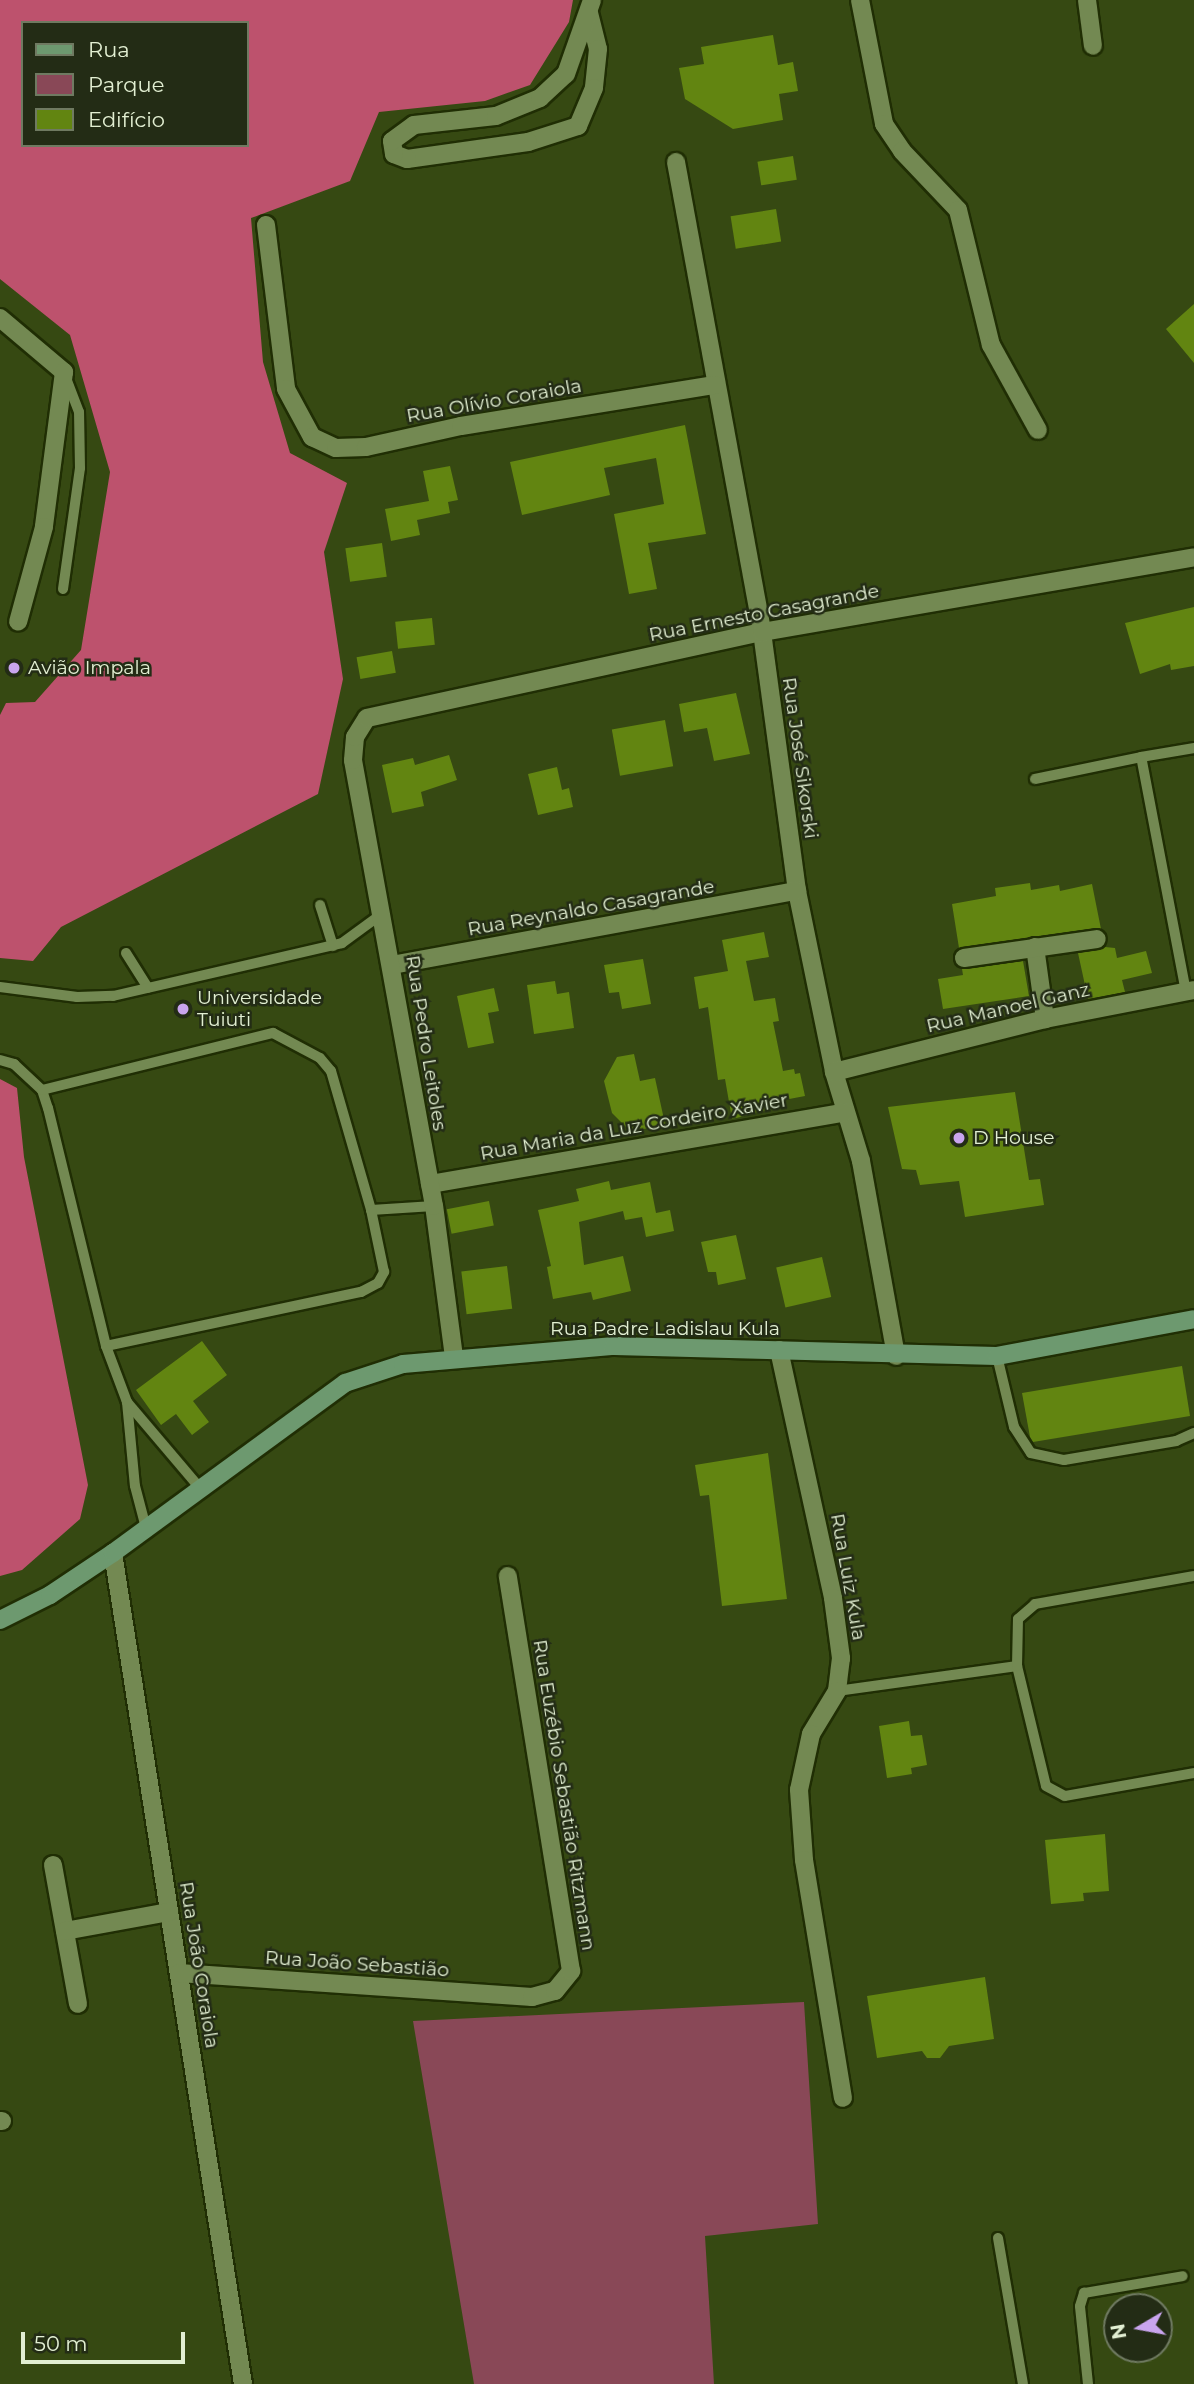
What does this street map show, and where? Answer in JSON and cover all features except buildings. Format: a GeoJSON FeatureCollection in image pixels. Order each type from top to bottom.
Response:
{"type":"FeatureCollection","features":[{"type":"Feature","properties":{"kind":"street"},"geometry":{"type":"LineString","coordinates":[[860,0],[872,76],[884,124],[902,151],[958,210],[991,345],[1038,429]]}},
{"type":"Feature","properties":{"kind":"street"},"geometry":{"type":"LineString","coordinates":[[1087,0],[1093,46]]}},
{"type":"Feature","properties":{"kind":"street"},"geometry":{"type":"LineString","coordinates":[[590,7],[598,49],[594,88],[578,126],[504,146],[407,159],[394,153],[392,141],[414,125],[496,116],[540,98],[566,74],[590,7]]}},
{"type":"Feature","properties":{"kind":"street","name":"Rua José Sikorski"},"geometry":{"type":"LineString","coordinates":[[676,162],[762,632],[797,891],[834,1072],[861,1161],[896,1356]]}},
{"type":"Feature","properties":{"kind":"street","name":"Rua Olívio Coraiola"},"geometry":{"type":"LineString","coordinates":[[266,225],[286,389],[312,437],[337,448],[366,447],[461,426],[715,385]]}},
{"type":"Feature","properties":{"kind":"street"},"geometry":{"type":"LineString","coordinates":[[0,318],[64,372],[44,527],[18,622]]}},
{"type":"Feature","properties":{"kind":"street","name":"Rua Ernesto Casagrande"},"geometry":{"type":"LineString","coordinates":[[355,737],[367,718],[385,711],[762,632],[1194,557]]}},
{"type":"Feature","properties":{"kind":"street","name":"Rua Pedro Leitoles"},"geometry":{"type":"LineString","coordinates":[[355,737],[352,760],[384,913],[434,1206],[454,1357]]}},
{"type":"Feature","properties":{"kind":"street","name":"Rua Reynaldo Casagrande"},"geometry":{"type":"LineString","coordinates":[[392,965],[797,891]]}},
{"type":"Feature","properties":{"kind":"street"},"geometry":{"type":"LineString","coordinates":[[964,958],[1097,939]]}},
{"type":"Feature","properties":{"kind":"street"},"geometry":{"type":"LineString","coordinates":[[1035,947],[1045,1019]]}},
{"type":"Feature","properties":{"kind":"street","name":"Rua Manoel Ganz"},"geometry":{"type":"LineString","coordinates":[[834,1072],[1045,1019],[1190,991]]}},
{"type":"Feature","properties":{"kind":"street","name":"Rua Maria da Luz Cordeiro Xavier"},"geometry":{"type":"LineString","coordinates":[[430,1184],[845,1112]]}},
{"type":"Feature","properties":{"kind":"street","name":"Rua Padre Ladislau Kula"},"geometry":{"type":"LineString","coordinates":[[0,1620],[50,1595],[113,1553],[199,1487],[345,1383],[403,1364],[454,1357],[614,1346],[896,1356],[997,1356],[1194,1319]]}},
{"type":"Feature","properties":{"kind":"street","name":"Rua Luiz Kula"},"geometry":{"type":"LineString","coordinates":[[779,1350],[833,1598],[841,1658],[837,1691],[811,1734],[799,1790],[804,1860],[844,2098]]}},
{"type":"Feature","properties":{"kind":"street","name":"Rua João Coraiola"},"geometry":{"type":"LineString","coordinates":[[113,1553],[243,2384]]}},
{"type":"Feature","properties":{"kind":"street","name":"Rua Euzébio Sebastião Ritzmann"},"geometry":{"type":"LineString","coordinates":[[508,1576],[571,1971],[555,1991],[532,1997]]}},
{"type":"Feature","properties":{"kind":"street"},"geometry":{"type":"LineString","coordinates":[[54,1865],[78,2004]]}},
{"type":"Feature","properties":{"kind":"street"},"geometry":{"type":"LineString","coordinates":[[65,1931],[169,1912]]}},
{"type":"Feature","properties":{"kind":"street","name":"Rua João Sebastião"},"geometry":{"type":"LineString","coordinates":[[179,1973],[532,1997]]}},
{"type":"Feature","properties":{"kind":"lane"},"geometry":{"type":"LineString","coordinates":[[62,589],[80,468],[79,412],[64,372]]}},
{"type":"Feature","properties":{"kind":"lane"},"geometry":{"type":"LineString","coordinates":[[1035,779],[1194,748]]}},
{"type":"Feature","properties":{"kind":"lane"},"geometry":{"type":"LineString","coordinates":[[1141,757],[1190,991]]}},
{"type":"Feature","properties":{"kind":"lane"},"geometry":{"type":"LineString","coordinates":[[320,905],[333,946]]}},
{"type":"Feature","properties":{"kind":"lane"},"geometry":{"type":"LineString","coordinates":[[0,987],[77,996],[148,988],[333,946],[384,913]]}},
{"type":"Feature","properties":{"kind":"lane"},"geometry":{"type":"LineString","coordinates":[[126,953],[148,988]]}},
{"type":"Feature","properties":{"kind":"lane"},"geometry":{"type":"LineString","coordinates":[[42,1090],[273,1033],[320,1058],[331,1071],[372,1210],[384,1272],[378,1283],[361,1292],[106,1346]]}},
{"type":"Feature","properties":{"kind":"lane"},"geometry":{"type":"LineString","coordinates":[[0,1060],[14,1064],[42,1090],[106,1346],[127,1402],[135,1486],[146,1528]]}},
{"type":"Feature","properties":{"kind":"lane"},"geometry":{"type":"LineString","coordinates":[[372,1210],[434,1206]]}},
{"type":"Feature","properties":{"kind":"lane"},"geometry":{"type":"LineString","coordinates":[[997,1356],[1014,1427],[1031,1453],[1064,1460],[1176,1441],[1194,1433]]}},
{"type":"Feature","properties":{"kind":"lane"},"geometry":{"type":"LineString","coordinates":[[127,1402],[199,1487]]}},
{"type":"Feature","properties":{"kind":"lane"},"geometry":{"type":"LineString","coordinates":[[1194,1576],[1035,1604],[1018,1619],[1017,1666],[1046,1786],[1065,1796],[1194,1773]]}},
{"type":"Feature","properties":{"kind":"lane"},"geometry":{"type":"LineString","coordinates":[[837,1691],[1017,1666]]}},
{"type":"Feature","properties":{"kind":"lane"},"geometry":{"type":"LineString","coordinates":[[998,2238],[1023,2384]]}},
{"type":"Feature","properties":{"kind":"lane"},"geometry":{"type":"LineString","coordinates":[[1088,2384],[1080,2306],[1084,2293],[1182,2276]]}},
{"type":"Feature","properties":{"kind":"green space"},"geometry":{"type":"Polygon","coordinates":[[[804,2002],[818,2224],[705,2236],[714,2384],[474,2384],[413,2021],[804,2002]]]}},
{"type":"Feature","properties":{"kind":"shaded area"},"geometry":{"type":"Polygon","coordinates":[[[0,0],[573,0],[569,22],[530,85],[485,101],[379,112],[350,181],[251,218],[263,362],[290,453],[347,483],[324,552],[343,679],[318,794],[61,927],[33,961],[0,958],[0,715],[6,703],[35,702],[81,650],[110,472],[70,335],[0,279],[0,0]]]}},
{"type":"Feature","properties":{"kind":"shaded area"},"geometry":{"type":"Polygon","coordinates":[[[0,1079],[17,1088],[24,1157],[88,1485],[80,1519],[22,1570],[0,1576],[0,1079]]]}},
{"type":"Feature","properties":{"kind":"place","name":"Avião Impala"},"geometry":{"type":"Point","coordinates":[14,668]}},
{"type":"Feature","properties":{"kind":"place","name":"Universidade Tuiuti"},"geometry":{"type":"Point","coordinates":[183,1009]}},
{"type":"Feature","properties":{"kind":"place","name":"D House"},"geometry":{"type":"Point","coordinates":[959,1138]}}]}
